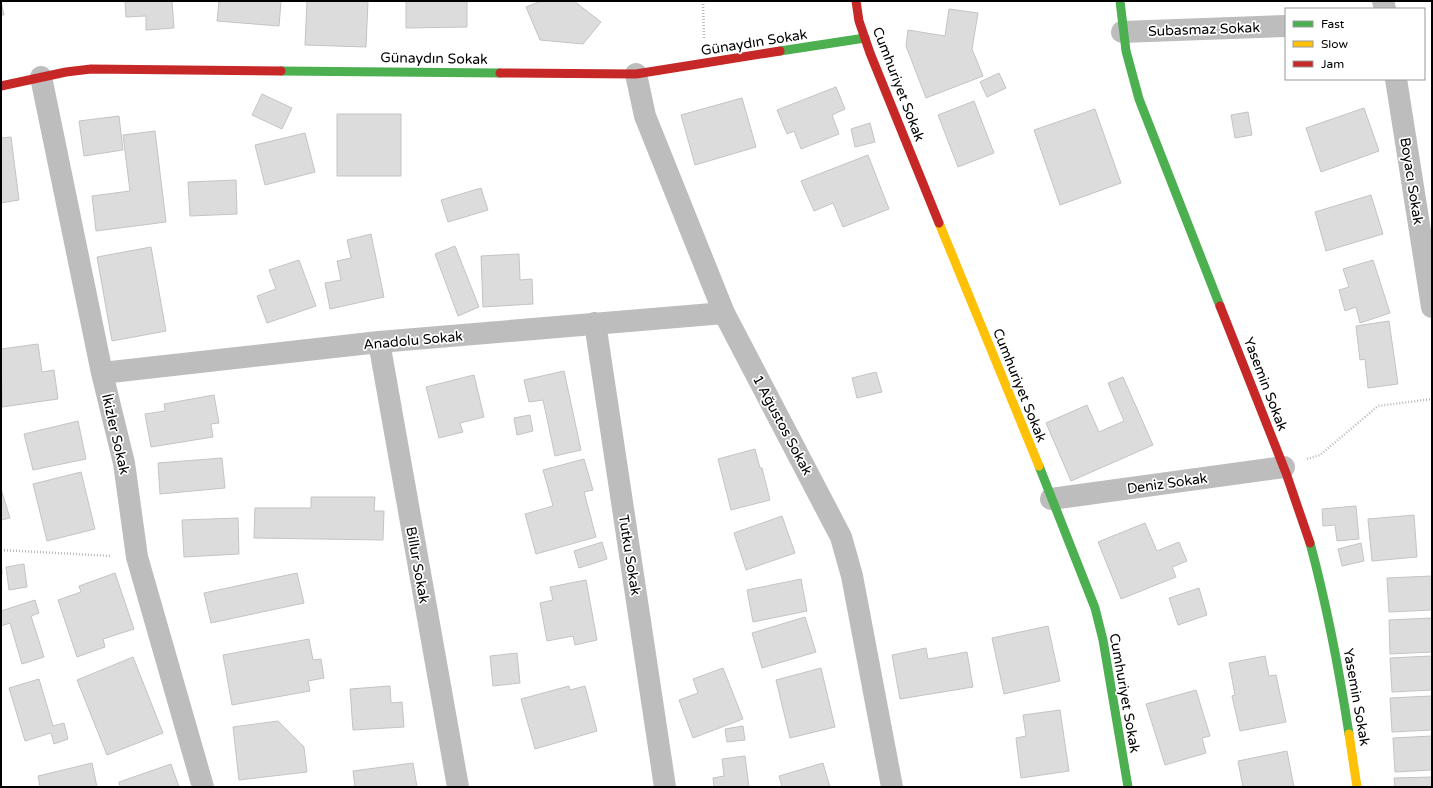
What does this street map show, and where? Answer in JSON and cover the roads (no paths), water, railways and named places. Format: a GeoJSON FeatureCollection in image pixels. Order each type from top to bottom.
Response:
{"type":"FeatureCollection","features":[{"type":"Feature","properties":{"kind":"street","name":"Cumhuriyet Sokak"},"geometry":{"type":"LineString","coordinates":[[856,1],[859,21],[865,38],[1082,574],[1096,615],[1108,667],[1128,787]]}},
{"type":"Feature","properties":{"kind":"street","name":"Yasemin Sokak"},"geometry":{"type":"LineString","coordinates":[[1120,1],[1122,32],[1131,76],[1139,99],[1284,467],[1309,541],[1326,606],[1345,705],[1357,787]]}},
{"type":"Feature","properties":{"kind":"street","name":"Subasmaz Sokak"},"geometry":{"type":"LineString","coordinates":[[1122,32],[1285,26]]}},
{"type":"Feature","properties":{"kind":"street","name":"Günaydın Sokak"},"geometry":{"type":"LineString","coordinates":[[1,86],[41,77],[91,69],[636,74],[865,38]]}},
{"type":"Feature","properties":{"kind":"street","name":"1 Ağustos Sokak"},"geometry":{"type":"LineString","coordinates":[[636,74],[646,116],[724,313],[841,537],[852,576],[892,787]]}},
{"type":"Feature","properties":{"kind":"street","name":"İkizler Sokak"},"geometry":{"type":"LineString","coordinates":[[41,77],[102,373],[124,463],[137,557],[203,787]]}},
{"type":"Feature","properties":{"kind":"street","name":"Boyacı Sokak"},"geometry":{"type":"LineString","coordinates":[[1396,80],[1432,307]]}},
{"type":"Feature","properties":{"kind":"street","name":"Anadolu Sokak"},"geometry":{"type":"LineString","coordinates":[[102,373],[379,342],[724,313]]}},
{"type":"Feature","properties":{"kind":"street","name":"Tutku Sokak"},"geometry":{"type":"LineString","coordinates":[[595,323],[665,787]]}},
{"type":"Feature","properties":{"kind":"street","name":"Billur Sokak"},"geometry":{"type":"LineString","coordinates":[[379,342],[458,787]]}},
{"type":"Feature","properties":{"kind":"street","name":"Deniz Sokak"},"geometry":{"type":"LineString","coordinates":[[1051,499],[1284,467]]}}]}
